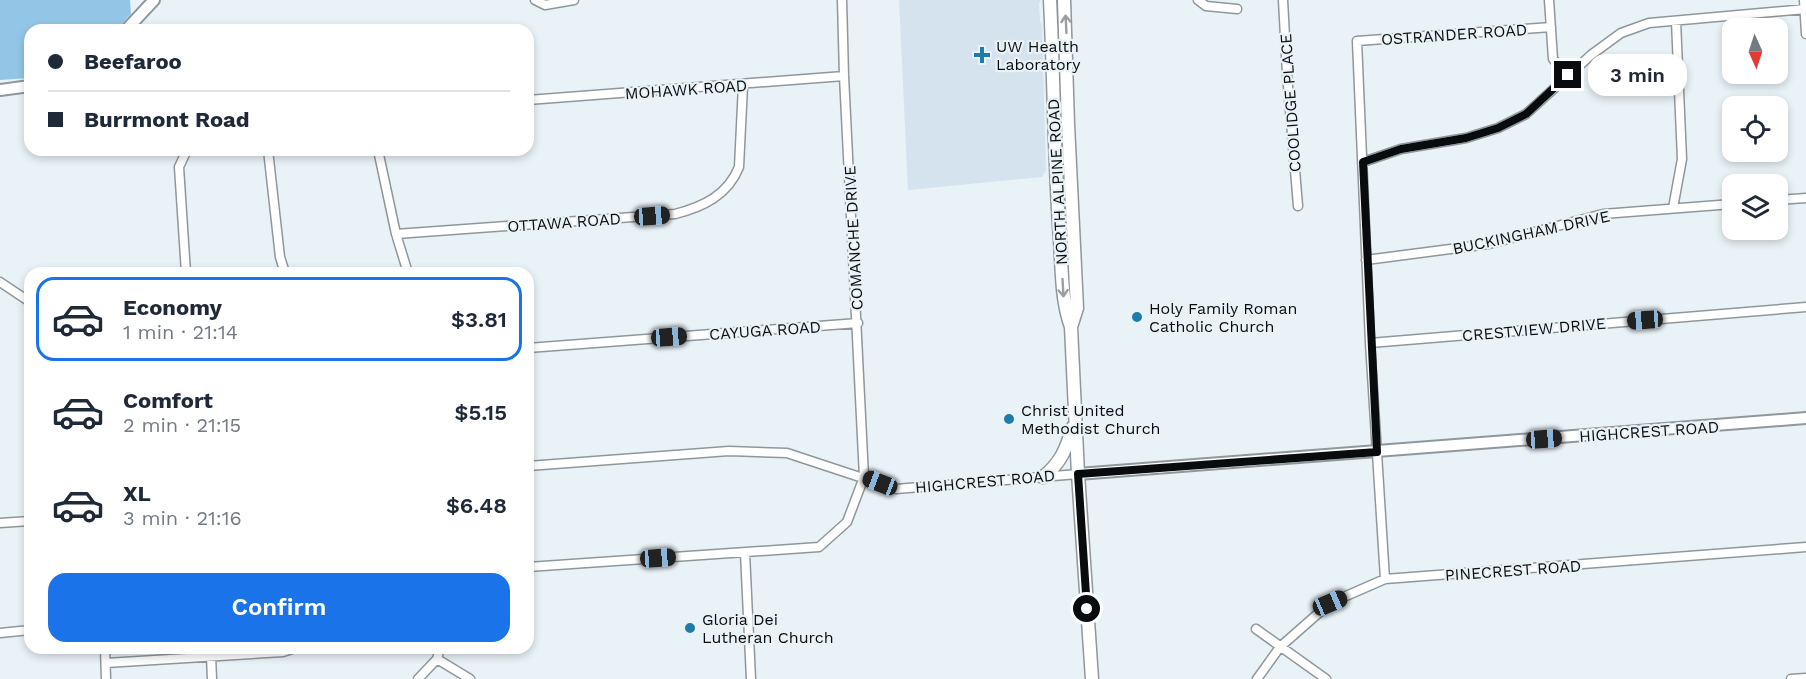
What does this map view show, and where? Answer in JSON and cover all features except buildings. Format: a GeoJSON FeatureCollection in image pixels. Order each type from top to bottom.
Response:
{"type":"FeatureCollection","features":[{"type":"Feature","properties":{"kind":"main road","name":"NORTH ALPINE ROAD"},"geometry":{"type":"LineString","coordinates":[[1050,0],[1058,217],[1065,309],[1071,327],[1092,679]]}},
{"type":"Feature","properties":{"kind":"main road","name":"NORTH ALPINE ROAD"},"geometry":{"type":"LineString","coordinates":[[1064,0],[1077,308],[1071,327]]}},
{"type":"Feature","properties":{"kind":"main road"},"geometry":{"type":"LineString","coordinates":[[1043,477],[1055,467],[1065,451],[1075,421]]}},
{"type":"Feature","properties":{"kind":"street"},"geometry":{"type":"LineString","coordinates":[[132,24],[154,0]]}},
{"type":"Feature","properties":{"kind":"street"},"geometry":{"type":"LineString","coordinates":[[535,0],[545,5],[574,0]]}},
{"type":"Feature","properties":{"kind":"street","name":"COMANCHE DRIVE"},"geometry":{"type":"LineString","coordinates":[[842,0],[864,477]]}},
{"type":"Feature","properties":{"kind":"street"},"geometry":{"type":"LineString","coordinates":[[1198,0],[1206,6],[1237,9]]}},
{"type":"Feature","properties":{"kind":"street","name":"COOLIDGE PLACE"},"geometry":{"type":"LineString","coordinates":[[1283,0],[1298,206]]}},
{"type":"Feature","properties":{"kind":"street"},"geometry":{"type":"LineString","coordinates":[[1549,0],[1553,59],[1568,75]]}},
{"type":"Feature","properties":{"kind":"street"},"geometry":{"type":"LineString","coordinates":[[1385,579],[1370,343],[1363,162],[1401,149],[1466,138],[1498,128],[1526,114],[1568,75],[1621,33],[1649,23],[1805,6],[1806,34]]}},
{"type":"Feature","properties":{"kind":"street"},"geometry":{"type":"LineString","coordinates":[[1673,208],[1682,159],[1676,21]]}},
{"type":"Feature","properties":{"kind":"street","name":"OSTRANDER ROAD"},"geometry":{"type":"LineString","coordinates":[[1363,162],[1357,41],[1551,27]]}},
{"type":"Feature","properties":{"kind":"street","name":"MOHAWK ROAD"},"geometry":{"type":"LineString","coordinates":[[534,100],[844,76]]}},
{"type":"Feature","properties":{"kind":"street","name":"OTTAWA ROAD"},"geometry":{"type":"LineString","coordinates":[[396,234],[675,214],[694,209],[723,193],[735,177],[739,166],[742,85]]}},
{"type":"Feature","properties":{"kind":"street"},"geometry":{"type":"LineString","coordinates":[[0,90],[24,87]]}},
{"type":"Feature","properties":{"kind":"street"},"geometry":{"type":"LineString","coordinates":[[184,156],[179,167],[186,267]]}},
{"type":"Feature","properties":{"kind":"street"},"geometry":{"type":"LineString","coordinates":[[269,156],[280,257],[283,267]]}},
{"type":"Feature","properties":{"kind":"street"},"geometry":{"type":"LineString","coordinates":[[379,156],[396,234],[406,267]]}},
{"type":"Feature","properties":{"kind":"street"},"geometry":{"type":"LineString","coordinates":[[1788,199],[1806,198]]}},
{"type":"Feature","properties":{"kind":"street","name":"BUCKINGHAM DRIVE"},"geometry":{"type":"LineString","coordinates":[[1366,261],[1489,244],[1603,214],[1722,205]]}},
{"type":"Feature","properties":{"kind":"street"},"geometry":{"type":"LineString","coordinates":[[0,282],[24,298]]}},
{"type":"Feature","properties":{"kind":"street","name":"CRESTVIEW DRIVE"},"geometry":{"type":"LineString","coordinates":[[1370,343],[1806,307]]}},
{"type":"Feature","properties":{"kind":"street","name":"CAYUGA ROAD"},"geometry":{"type":"LineString","coordinates":[[534,348],[858,323]]}},
{"type":"Feature","properties":{"kind":"street","name":"HIGHCREST ROAD"},"geometry":{"type":"LineString","coordinates":[[534,466],[729,452],[787,453],[896,489],[1806,418]]}},
{"type":"Feature","properties":{"kind":"street"},"geometry":{"type":"LineString","coordinates":[[534,567],[819,547],[847,522],[864,477]]}},
{"type":"Feature","properties":{"kind":"street"},"geometry":{"type":"LineString","coordinates":[[0,523],[24,521]]}},
{"type":"Feature","properties":{"kind":"street","name":"PINECREST ROAD"},"geometry":{"type":"LineString","coordinates":[[1257,679],[1280,647],[1330,603],[1385,579],[1806,547]]}},
{"type":"Feature","properties":{"kind":"street"},"geometry":{"type":"LineString","coordinates":[[745,553],[751,679]]}},
{"type":"Feature","properties":{"kind":"street"},"geometry":{"type":"LineString","coordinates":[[1256,629],[1326,679]]}},
{"type":"Feature","properties":{"kind":"street"},"geometry":{"type":"LineString","coordinates":[[0,633],[24,631]]}},
{"type":"Feature","properties":{"kind":"street"},"geometry":{"type":"LineString","coordinates":[[105,654],[106,679]]}},
{"type":"Feature","properties":{"kind":"street"},"geometry":{"type":"LineString","coordinates":[[106,663],[247,654]]}},
{"type":"Feature","properties":{"kind":"street"},"geometry":{"type":"LineString","coordinates":[[418,679],[437,659],[438,654]]}},
{"type":"Feature","properties":{"kind":"street"},"geometry":{"type":"LineString","coordinates":[[211,656],[212,679]]}},
{"type":"Feature","properties":{"kind":"street"},"geometry":{"type":"LineString","coordinates":[[437,659],[470,679]]}},
{"type":"Feature","properties":{"kind":"street"},"geometry":{"type":"LineString","coordinates":[[1791,679],[1806,678]]}},
{"type":"Feature","properties":{"kind":"shaded area"},"geometry":{"type":"Polygon","coordinates":[[[0,0],[130,0],[131,14],[122,24],[24,24],[24,78],[0,80],[0,0]]]}},
{"type":"Feature","properties":{"kind":"shaded area"},"geometry":{"type":"Polygon","coordinates":[[[899,0],[1041,0],[1039,3],[1042,25],[1046,170],[1042,177],[908,190],[899,0]]]}},
{"type":"Feature","properties":{"kind":"place","name":"UW Health Laboratory"},"geometry":{"type":"Point","coordinates":[982,55]}},
{"type":"Feature","properties":{"kind":"place","name":"Holy Family Roman Catholic Church"},"geometry":{"type":"Point","coordinates":[1137,317]}},
{"type":"Feature","properties":{"kind":"place","name":"Christ United Methodist Church"},"geometry":{"type":"Point","coordinates":[1009,419]}},
{"type":"Feature","properties":{"kind":"place","name":"Gloria Dei Lutheran Church"},"geometry":{"type":"Point","coordinates":[690,628]}},
{"type":"Feature","properties":{"kind":"route"},"geometry":{"type":"LineString","coordinates":[[1087,609],[1078,474],[1377,452],[1363,162],[1401,149],[1466,138],[1498,128],[1526,114],[1568,75]]}}]}
